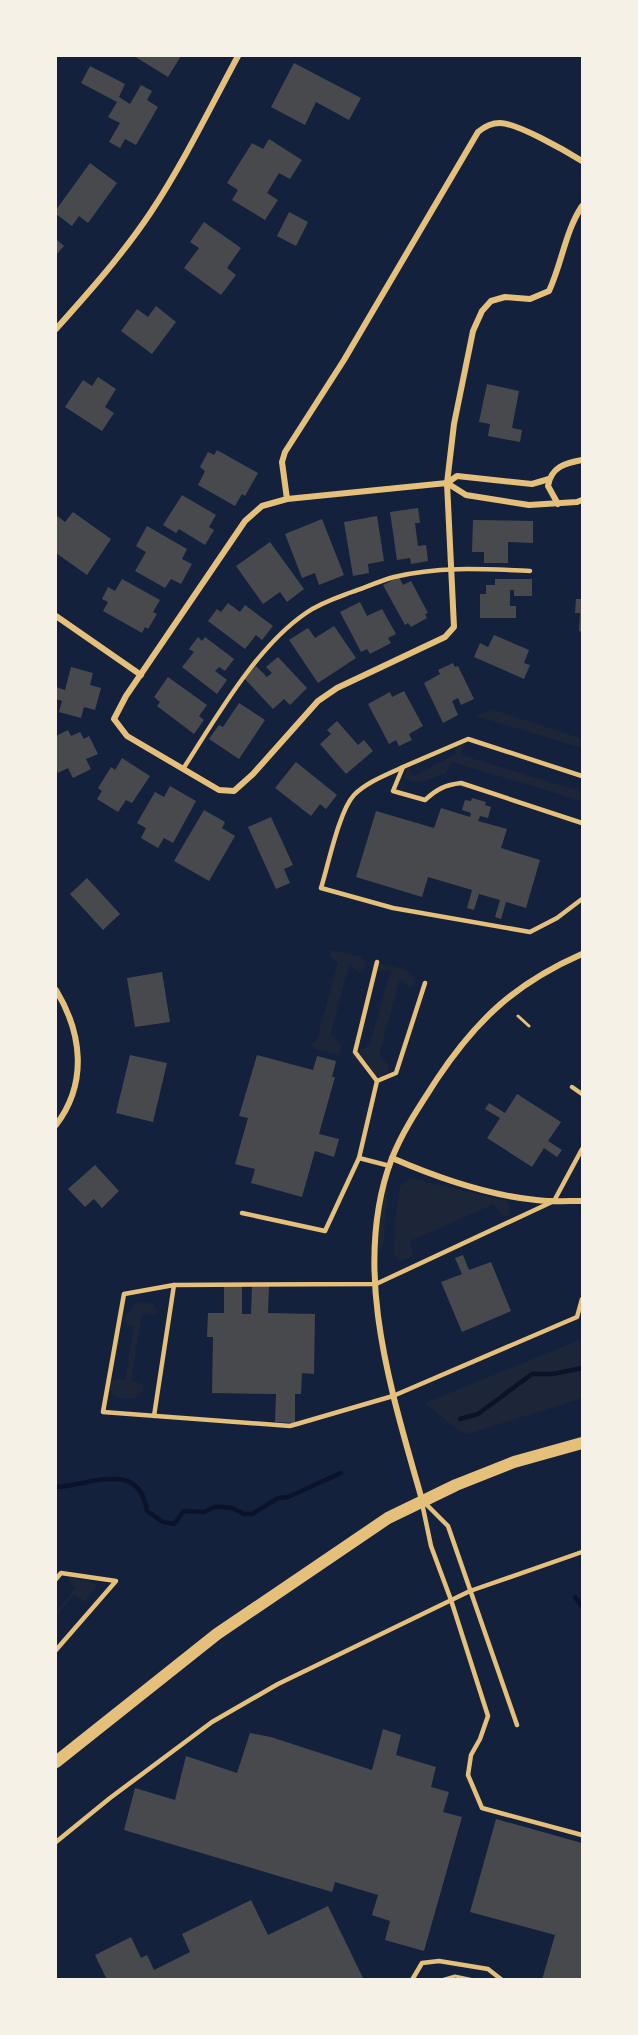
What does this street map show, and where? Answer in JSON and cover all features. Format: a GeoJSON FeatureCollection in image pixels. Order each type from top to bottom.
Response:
{"type":"FeatureCollection","features":[{"type":"Feature","properties":{"kind":"main road"},"geometry":{"type":"LineString","coordinates":[[56,1762],[217,1634],[388,1518],[422,1500],[514,1462],[582,1443]]}},
{"type":"Feature","properties":{"kind":"street"},"geometry":{"type":"LineString","coordinates":[[56,329],[132,240],[152,210],[238,56]]}},
{"type":"Feature","properties":{"kind":"street"},"geometry":{"type":"LineString","coordinates":[[287,499],[282,462],[285,452],[344,360],[478,132],[492,124],[511,125],[582,161]]}},
{"type":"Feature","properties":{"kind":"street"},"geometry":{"type":"LineString","coordinates":[[549,479],[532,484],[457,476],[447,483],[287,499],[262,506],[245,521],[114,719],[126,736],[219,790],[234,791],[253,774],[318,701],[337,688],[445,636],[454,627],[447,483],[473,331],[482,310],[491,301],[505,297],[530,299],[549,291],[558,271],[568,231],[582,206]]}},
{"type":"Feature","properties":{"kind":"street"},"geometry":{"type":"LineString","coordinates":[[558,504],[548,486],[552,472],[567,462],[582,460]]}},
{"type":"Feature","properties":{"kind":"street"},"geometry":{"type":"LineString","coordinates":[[447,483],[466,495],[529,505],[582,500]]}},
{"type":"Feature","properties":{"kind":"street"},"geometry":{"type":"LineString","coordinates":[[56,616],[141,675]]}},
{"type":"Feature","properties":{"kind":"street"},"geometry":{"type":"LineString","coordinates":[[422,1500],[387,1373],[378,1323],[376,1284],[378,1210],[392,1158],[415,1113],[448,1062],[475,1028],[520,987],[582,954]]}},
{"type":"Feature","properties":{"kind":"street"},"geometry":{"type":"LineString","coordinates":[[56,990],[73,1028],[79,1053],[79,1070],[70,1100],[56,1125]]}},
{"type":"Feature","properties":{"kind":"street"},"geometry":{"type":"LineString","coordinates":[[392,1158],[454,1183],[514,1197],[582,1201]]}},
{"type":"Feature","properties":{"kind":"lane"},"geometry":{"type":"LineString","coordinates":[[183,769],[247,672],[305,613],[321,604],[393,577],[451,570],[530,571]]}},
{"type":"Feature","properties":{"kind":"lane"},"geometry":{"type":"LineString","coordinates":[[582,776],[468,739],[371,782],[353,796],[344,813],[321,888],[393,908],[530,932],[557,918],[582,899]]}},
{"type":"Feature","properties":{"kind":"lane"},"geometry":{"type":"LineString","coordinates":[[403,767],[393,791],[425,800],[446,784],[461,783],[582,823]]}},
{"type":"Feature","properties":{"kind":"lane"},"geometry":{"type":"LineString","coordinates":[[377,962],[355,1052],[377,1081]]}},
{"type":"Feature","properties":{"kind":"lane"},"geometry":{"type":"LineString","coordinates":[[377,1081],[396,1073],[424,983]]}},
{"type":"Feature","properties":{"kind":"lane"},"geometry":{"type":"LineString","coordinates":[[242,1213],[325,1231],[359,1158],[377,1081]]}},
{"type":"Feature","properties":{"kind":"lane"},"geometry":{"type":"LineString","coordinates":[[572,1087],[582,1094]]}},
{"type":"Feature","properties":{"kind":"lane"},"geometry":{"type":"LineString","coordinates":[[582,1149],[554,1201],[376,1284],[174,1285],[124,1294],[103,1412],[290,1426],[393,1396],[577,1317],[582,1299]]}},
{"type":"Feature","properties":{"kind":"lane"},"geometry":{"type":"LineString","coordinates":[[359,1158],[390,1166]]}},
{"type":"Feature","properties":{"kind":"lane"},"geometry":{"type":"LineString","coordinates":[[154,1416],[174,1285]]}},
{"type":"Feature","properties":{"kind":"lane"},"geometry":{"type":"LineString","coordinates":[[422,1500],[448,1526],[517,1725]]}},
{"type":"Feature","properties":{"kind":"lane"},"geometry":{"type":"LineString","coordinates":[[422,1500],[431,1546],[488,1716],[480,1739],[471,1755],[468,1775],[482,1808],[582,1835]]}},
{"type":"Feature","properties":{"kind":"lane"},"geometry":{"type":"LineString","coordinates":[[56,1842],[110,1798],[222,1716],[278,1684],[470,1591],[582,1552]]}},
{"type":"Feature","properties":{"kind":"lane"},"geometry":{"type":"LineString","coordinates":[[56,1580],[58,1573],[116,1581],[56,1650]]}},
{"type":"Feature","properties":{"kind":"lane"},"geometry":{"type":"LineString","coordinates":[[412,1980],[422,1963],[439,1960],[488,1968],[502,1980]]}},
{"type":"Feature","properties":{"kind":"path"},"geometry":{"type":"LineString","coordinates":[[518,1016],[529,1026]]}},
{"type":"Feature","properties":{"kind":"path"},"geometry":{"type":"LineString","coordinates":[[441,1980],[455,1976],[474,1980]]}},
{"type":"Feature","properties":{"kind":"shaded area"},"geometry":{"type":"Polygon","coordinates":[[[491,709],[582,739],[582,748],[476,716],[491,709]]]}},
{"type":"Feature","properties":{"kind":"shaded area"},"geometry":{"type":"Polygon","coordinates":[[[460,741],[464,744],[461,755],[582,792],[582,801],[452,762],[445,774],[420,782],[406,778],[405,768],[409,768],[414,776],[456,754],[452,743],[460,741]]]}},
{"type":"Feature","properties":{"kind":"shaded area"},"geometry":{"type":"Polygon","coordinates":[[[331,950],[361,957],[366,963],[364,970],[359,973],[349,964],[331,1033],[341,1046],[340,1052],[336,1054],[315,1049],[312,1045],[317,1039],[338,963],[330,956],[331,950]]]}},
{"type":"Feature","properties":{"kind":"shaded area"},"geometry":{"type":"Polygon","coordinates":[[[378,963],[404,969],[415,980],[414,985],[410,988],[400,979],[379,1055],[389,1069],[387,1074],[379,1077],[373,1076],[351,1056],[354,1051],[369,1047],[391,970],[377,972],[378,963]]]}},
{"type":"Feature","properties":{"kind":"shaded area"},"geometry":{"type":"Polygon","coordinates":[[[410,1178],[507,1201],[510,1211],[508,1216],[503,1216],[494,1204],[410,1241],[413,1256],[400,1261],[394,1254],[395,1221],[400,1186],[410,1178]]]}},
{"type":"Feature","properties":{"kind":"shaded area"},"geometry":{"type":"Polygon","coordinates":[[[385,1188],[388,1192],[383,1246],[379,1250],[376,1249],[379,1195],[385,1188]]]}},
{"type":"Feature","properties":{"kind":"shaded area"},"geometry":{"type":"Polygon","coordinates":[[[141,1302],[153,1304],[157,1311],[154,1315],[142,1314],[131,1381],[142,1384],[144,1390],[135,1398],[117,1398],[111,1392],[110,1383],[116,1379],[125,1380],[134,1326],[126,1324],[124,1320],[135,1304],[141,1302]]]}},
{"type":"Feature","properties":{"kind":"shaded area"},"geometry":{"type":"Polygon","coordinates":[[[582,1339],[582,1398],[468,1434],[459,1431],[425,1403],[582,1339]]]}},
{"type":"Feature","properties":{"kind":"shaded area"},"geometry":{"type":"Polygon","coordinates":[[[70,1577],[95,1583],[96,1587],[84,1602],[74,1595],[56,1616],[56,1611],[76,1588],[68,1581],[70,1577]]]}},
{"type":"Feature","properties":{"kind":"building"},"geometry":{"type":"Polygon","coordinates":[[[134,56],[181,56],[168,77],[134,56]]]}},
{"type":"Feature","properties":{"kind":"building"},"geometry":{"type":"Polygon","coordinates":[[[294,63],[361,98],[349,120],[316,102],[305,125],[271,107],[294,63]]]}},
{"type":"Feature","properties":{"kind":"building"},"geometry":{"type":"Polygon","coordinates":[[[90,66],[125,84],[119,97],[130,104],[141,85],[152,91],[147,100],[158,107],[136,145],[125,139],[120,148],[109,142],[120,123],[108,117],[117,102],[81,83],[90,66]]]}},
{"type":"Feature","properties":{"kind":"building"},"geometry":{"type":"Polygon","coordinates":[[[269,139],[302,160],[290,179],[279,173],[267,193],[278,200],[265,220],[232,200],[238,190],[227,183],[252,143],[263,149],[269,139]]]}},
{"type":"Feature","properties":{"kind":"building"},"geometry":{"type":"Polygon","coordinates":[[[90,163],[117,183],[88,223],[79,216],[72,226],[56,214],[56,210],[90,163]]]}},
{"type":"Feature","properties":{"kind":"building"},"geometry":{"type":"Polygon","coordinates":[[[289,212],[308,222],[296,246],[277,236],[289,212]]]}},
{"type":"Feature","properties":{"kind":"building"},"geometry":{"type":"Polygon","coordinates":[[[204,222],[241,248],[227,268],[236,275],[221,295],[184,268],[199,248],[190,242],[204,222]]]}},
{"type":"Feature","properties":{"kind":"building"},"geometry":{"type":"Polygon","coordinates":[[[56,239],[64,246],[56,255],[56,239]]]}},
{"type":"Feature","properties":{"kind":"building"},"geometry":{"type":"Polygon","coordinates":[[[156,306],[176,322],[152,354],[121,331],[137,309],[148,317],[156,306]]]}},
{"type":"Feature","properties":{"kind":"building"},"geometry":{"type":"Polygon","coordinates":[[[98,377],[116,389],[105,407],[114,413],[102,431],[65,407],[83,380],[92,386],[98,377]]]}},
{"type":"Feature","properties":{"kind":"building"},"geometry":{"type":"Polygon","coordinates":[[[487,384],[519,391],[512,428],[522,430],[520,442],[488,436],[490,424],[479,422],[487,384]]]}},
{"type":"Feature","properties":{"kind":"building"},"geometry":{"type":"Polygon","coordinates":[[[217,450],[258,473],[245,496],[242,494],[235,506],[198,485],[205,471],[200,467],[208,452],[214,455],[217,450]]]}},
{"type":"Feature","properties":{"kind":"building"},"geometry":{"type":"Polygon","coordinates":[[[182,495],[216,515],[209,527],[214,530],[205,545],[179,529],[176,533],[163,525],[182,495]]]}},
{"type":"Feature","properties":{"kind":"building"},"geometry":{"type":"Polygon","coordinates":[[[418,508],[420,523],[415,523],[418,546],[426,545],[428,561],[411,564],[410,558],[397,560],[390,512],[418,508]]]}},
{"type":"Feature","properties":{"kind":"building"},"geometry":{"type":"Polygon","coordinates":[[[73,512],[111,539],[87,575],[56,553],[56,515],[65,522],[73,512]]]}},
{"type":"Feature","properties":{"kind":"building"},"geometry":{"type":"Polygon","coordinates":[[[377,516],[384,561],[368,564],[369,573],[353,576],[344,522],[377,516]]]}},
{"type":"Feature","properties":{"kind":"building"},"geometry":{"type":"Polygon","coordinates":[[[322,519],[344,575],[319,585],[315,573],[302,578],[285,534],[322,519]]]}},
{"type":"Feature","properties":{"kind":"building"},"geometry":{"type":"Polygon","coordinates":[[[473,520],[533,521],[533,543],[508,542],[508,563],[484,563],[484,552],[472,552],[473,520]]]}},
{"type":"Feature","properties":{"kind":"building"},"geometry":{"type":"Polygon","coordinates":[[[147,526],[187,549],[182,559],[192,564],[181,584],[171,579],[165,588],[135,571],[146,552],[136,546],[147,526]]]}},
{"type":"Feature","properties":{"kind":"building"},"geometry":{"type":"Polygon","coordinates":[[[270,542],[304,589],[287,602],[280,592],[263,604],[236,566],[270,542]]]}},
{"type":"Feature","properties":{"kind":"building"},"geometry":{"type":"Polygon","coordinates":[[[399,577],[403,585],[411,581],[428,613],[425,614],[427,618],[411,627],[408,623],[405,625],[383,585],[399,577]]]}},
{"type":"Feature","properties":{"kind":"building"},"geometry":{"type":"Polygon","coordinates":[[[122,579],[160,600],[153,612],[157,614],[148,629],[145,627],[142,633],[103,611],[108,602],[102,599],[108,587],[115,591],[122,579]]]}},
{"type":"Feature","properties":{"kind":"building"},"geometry":{"type":"Polygon","coordinates":[[[495,579],[532,579],[532,596],[514,596],[514,590],[510,590],[510,606],[516,606],[516,618],[480,618],[480,594],[486,594],[486,585],[495,585],[495,579]]]}},
{"type":"Feature","properties":{"kind":"building"},"geometry":{"type":"Polygon","coordinates":[[[576,599],[582,599],[582,632],[579,631],[580,613],[575,613],[576,599]]]}},
{"type":"Feature","properties":{"kind":"building"},"geometry":{"type":"Polygon","coordinates":[[[360,602],[367,616],[382,609],[396,634],[388,638],[391,643],[370,654],[367,649],[361,652],[340,612],[360,602]]]}},
{"type":"Feature","properties":{"kind":"building"},"geometry":{"type":"Polygon","coordinates":[[[228,603],[240,612],[245,605],[273,626],[262,640],[256,635],[245,649],[208,621],[217,609],[221,612],[228,603]]]}},
{"type":"Feature","properties":{"kind":"building"},"geometry":{"type":"Polygon","coordinates":[[[334,626],[356,658],[318,683],[289,640],[308,628],[315,638],[334,626]]]}},
{"type":"Feature","properties":{"kind":"building"},"geometry":{"type":"Polygon","coordinates":[[[494,635],[529,650],[524,663],[530,665],[524,679],[474,657],[480,643],[488,647],[494,635]]]}},
{"type":"Feature","properties":{"kind":"building"},"geometry":{"type":"Polygon","coordinates":[[[198,637],[202,641],[205,637],[234,659],[225,671],[219,667],[215,671],[227,680],[217,694],[182,667],[194,652],[189,649],[198,637]]]}},
{"type":"Feature","properties":{"kind":"building"},"geometry":{"type":"Polygon","coordinates":[[[278,657],[307,688],[290,705],[284,699],[273,709],[244,678],[256,666],[267,677],[272,673],[266,667],[278,657]]]}},
{"type":"Feature","properties":{"kind":"building"},"geometry":{"type":"Polygon","coordinates":[[[453,663],[455,667],[458,666],[474,699],[461,705],[458,698],[452,701],[458,715],[443,723],[424,683],[440,674],[438,670],[453,663]]]}},
{"type":"Feature","properties":{"kind":"building"},"geometry":{"type":"Polygon","coordinates":[[[71,667],[93,673],[90,685],[101,688],[95,710],[84,707],[81,718],[59,712],[62,701],[56,699],[56,687],[65,690],[71,667]]]}},
{"type":"Feature","properties":{"kind":"building"},"geometry":{"type":"Polygon","coordinates":[[[168,677],[207,705],[199,716],[204,720],[194,734],[157,706],[160,702],[154,697],[168,677]]]}},
{"type":"Feature","properties":{"kind":"building"},"geometry":{"type":"Polygon","coordinates":[[[404,691],[423,726],[409,734],[412,740],[399,746],[396,740],[389,744],[368,704],[390,692],[392,697],[404,691]]]}},
{"type":"Feature","properties":{"kind":"building"},"geometry":{"type":"Polygon","coordinates":[[[239,703],[265,720],[239,759],[209,739],[219,725],[223,727],[239,703]]]}},
{"type":"Feature","properties":{"kind":"building"},"geometry":{"type":"Polygon","coordinates":[[[337,721],[358,745],[364,740],[373,751],[346,774],[320,744],[331,734],[327,730],[337,721]]]}},
{"type":"Feature","properties":{"kind":"building"},"geometry":{"type":"Polygon","coordinates":[[[68,730],[71,736],[80,732],[84,739],[89,736],[98,754],[86,759],[91,769],[73,778],[68,768],[58,773],[56,768],[56,736],[68,730]]]}},
{"type":"Feature","properties":{"kind":"building"},"geometry":{"type":"Polygon","coordinates":[[[122,758],[150,776],[132,803],[126,800],[118,812],[97,799],[102,791],[98,788],[111,767],[115,770],[122,758]]]}},
{"type":"Feature","properties":{"kind":"building"},"geometry":{"type":"Polygon","coordinates":[[[296,762],[337,795],[326,809],[320,804],[311,816],[275,788],[296,762]]]}},
{"type":"Feature","properties":{"kind":"building"},"geometry":{"type":"Polygon","coordinates":[[[170,786],[196,801],[173,843],[164,838],[158,848],[141,838],[146,828],[137,823],[155,792],[164,797],[170,786]]]}},
{"type":"Feature","properties":{"kind":"building"},"geometry":{"type":"Polygon","coordinates":[[[472,798],[486,802],[485,805],[491,807],[488,818],[480,816],[478,821],[507,829],[501,848],[540,860],[526,908],[506,902],[501,919],[495,917],[500,900],[479,894],[474,910],[467,908],[472,890],[428,877],[422,897],[356,877],[376,811],[434,828],[441,808],[470,817],[471,813],[462,810],[465,800],[471,801],[472,798]]]}},
{"type":"Feature","properties":{"kind":"building"},"geometry":{"type":"Polygon","coordinates":[[[204,810],[225,822],[222,828],[235,836],[209,881],[174,861],[204,810]]]}},
{"type":"Feature","properties":{"kind":"building"},"geometry":{"type":"Polygon","coordinates":[[[271,817],[293,865],[284,869],[290,883],[276,889],[248,827],[271,817]]]}},
{"type":"Feature","properties":{"kind":"building"},"geometry":{"type":"Polygon","coordinates":[[[87,878],[120,914],[103,930],[70,894],[87,878]]]}},
{"type":"Feature","properties":{"kind":"building"},"geometry":{"type":"Polygon","coordinates":[[[162,972],[170,1022],[135,1027],[127,978],[162,972]]]}},
{"type":"Feature","properties":{"kind":"building"},"geometry":{"type":"Polygon","coordinates":[[[130,1055],[167,1063],[153,1122],[116,1113],[130,1055]]]}},
{"type":"Feature","properties":{"kind":"building"},"geometry":{"type":"Polygon","coordinates":[[[257,1055],[313,1070],[317,1056],[336,1061],[332,1077],[335,1077],[319,1134],[339,1139],[334,1157],[315,1151],[302,1197],[251,1183],[255,1169],[235,1164],[248,1118],[239,1116],[257,1055]]]}},
{"type":"Feature","properties":{"kind":"building"},"geometry":{"type":"Polygon","coordinates":[[[517,1094],[561,1122],[548,1141],[562,1150],[557,1157],[544,1148],[532,1167],[487,1138],[500,1118],[485,1109],[489,1103],[505,1113],[517,1094]]]}},
{"type":"Feature","properties":{"kind":"building"},"geometry":{"type":"Polygon","coordinates":[[[95,1165],[119,1191],[102,1208],[94,1199],[85,1207],[68,1189],[95,1165]]]}},
{"type":"Feature","properties":{"kind":"building"},"geometry":{"type":"Polygon","coordinates":[[[463,1255],[469,1270],[491,1262],[511,1311],[462,1332],[441,1282],[462,1274],[455,1258],[463,1255]]]}},
{"type":"Feature","properties":{"kind":"building"},"geometry":{"type":"Polygon","coordinates":[[[224,1286],[242,1286],[242,1314],[251,1314],[252,1286],[269,1286],[268,1313],[315,1314],[314,1374],[302,1373],[301,1394],[295,1394],[295,1423],[275,1422],[276,1394],[212,1393],[213,1337],[207,1337],[208,1313],[224,1313],[224,1286]]]}},
{"type":"Feature","properties":{"kind":"building"},"geometry":{"type":"Polygon","coordinates":[[[383,1729],[401,1735],[396,1755],[436,1767],[431,1787],[449,1792],[443,1812],[462,1817],[424,1951],[385,1940],[390,1921],[372,1915],[378,1895],[335,1882],[332,1892],[124,1830],[135,1788],[175,1800],[186,1756],[237,1773],[250,1733],[271,1737],[372,1770],[383,1729]]]}},
{"type":"Feature","properties":{"kind":"building"},"geometry":{"type":"Polygon","coordinates":[[[496,1819],[582,1843],[582,1980],[542,1980],[555,1935],[470,1912],[496,1819]]]}},
{"type":"Feature","properties":{"kind":"building"},"geometry":{"type":"Polygon","coordinates":[[[251,1900],[268,1935],[328,1906],[364,1980],[107,1980],[95,1955],[131,1937],[141,1958],[147,1955],[154,1970],[190,1952],[182,1934],[251,1900]]]}},
{"type":"Feature","properties":{"kind":"waterway"},"geometry":{"type":"LineString","coordinates":[[460,1419],[478,1414],[532,1374],[553,1374],[582,1368]]}},
{"type":"Feature","properties":{"kind":"waterway"},"geometry":{"type":"LineString","coordinates":[[56,1487],[97,1480],[123,1480],[134,1485],[142,1495],[147,1511],[163,1522],[174,1524],[184,1511],[204,1512],[214,1507],[232,1508],[244,1514],[252,1514],[278,1498],[288,1497],[341,1473]]}},
{"type":"Feature","properties":{"kind":"waterway"},"geometry":{"type":"LineString","coordinates":[[575,1597],[582,1607]]}}]}
